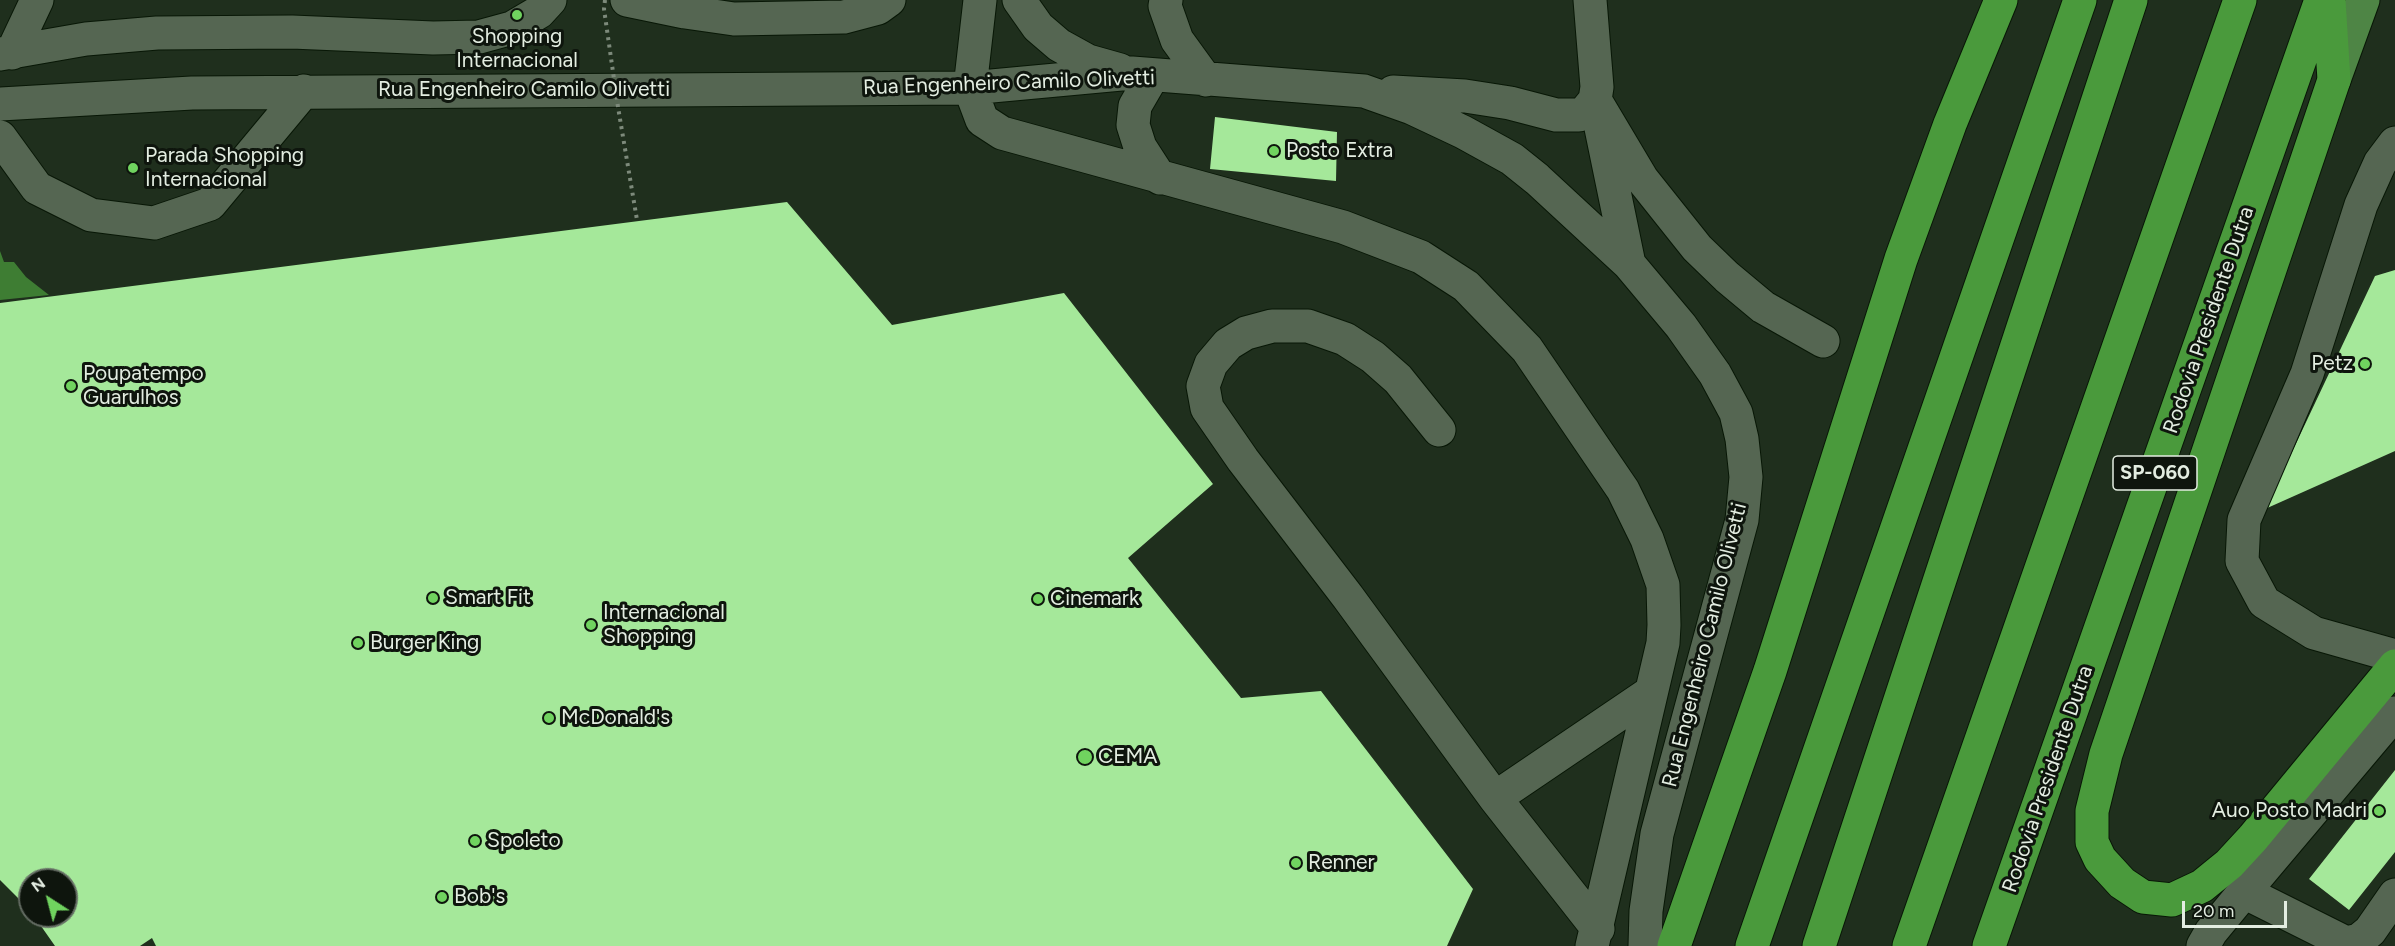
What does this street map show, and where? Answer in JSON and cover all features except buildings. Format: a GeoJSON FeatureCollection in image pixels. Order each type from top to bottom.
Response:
{"type":"FeatureCollection","features":[{"type":"Feature","properties":{"kind":"highway"},"geometry":{"type":"LineString","coordinates":[[1674,946],[1770,672],[1901,259],[1950,124],[2001,0]]}},
{"type":"Feature","properties":{"kind":"highway"},"geometry":{"type":"LineString","coordinates":[[1752,946],[2080,0]]}},
{"type":"Feature","properties":{"kind":"highway"},"geometry":{"type":"LineString","coordinates":[[1819,946],[2131,0]]}},
{"type":"Feature","properties":{"kind":"highway","name":"SP-060"},"geometry":{"type":"LineString","coordinates":[[1909,946],[2240,0]]}},
{"type":"Feature","properties":{"kind":"highway","name":"Rodovia Presidente Dutra"},"geometry":{"type":"LineString","coordinates":[[1989,946],[2321,0]]}},
{"type":"Feature","properties":{"kind":"highway"},"geometry":{"type":"LineString","coordinates":[[2329,0],[2334,81],[2106,754],[2092,812],[2092,842],[2100,859],[2122,883],[2143,897],[2172,900],[2202,886],[2229,864],[2253,838],[2395,666]]}},
{"type":"Feature","properties":{"kind":"main road"},"geometry":{"type":"LineString","coordinates":[[2334,81],[2363,0]]}},
{"type":"Feature","properties":{"kind":"street"},"geometry":{"type":"LineString","coordinates":[[6,53],[37,0]]}},
{"type":"Feature","properties":{"kind":"street"},"geometry":{"type":"LineString","coordinates":[[6,53],[86,39],[157,33],[292,32],[433,38],[479,37],[512,28],[539,12],[550,0]]}},
{"type":"Feature","properties":{"kind":"street"},"geometry":{"type":"LineString","coordinates":[[627,0],[734,19],[812,8],[844,17],[878,8],[889,0]]}},
{"type":"Feature","properties":{"kind":"street"},"geometry":{"type":"LineString","coordinates":[[980,0],[970,88],[982,120],[1002,133],[1343,227],[1421,257],[1466,286],[1527,350],[1623,490],[1647,539],[1663,585],[1663,643],[1595,937]]}},
{"type":"Feature","properties":{"kind":"street"},"geometry":{"type":"LineString","coordinates":[[1019,0],[1038,27],[1059,45],[1088,61],[1143,74],[1133,125],[1140,147],[1160,178]]}},
{"type":"Feature","properties":{"kind":"street"},"geometry":{"type":"LineString","coordinates":[[1166,0],[1165,6],[1177,40],[1206,80]]}},
{"type":"Feature","properties":{"kind":"street"},"geometry":{"type":"LineString","coordinates":[[1590,0],[1597,75],[1595,100],[1629,264]]}},
{"type":"Feature","properties":{"kind":"street","name":"Rua Engenheiro Camilo Olivetti"},"geometry":{"type":"LineString","coordinates":[[0,104],[192,93],[304,91],[970,88],[1143,74],[1364,91],[1412,108],[1463,132],[1512,159],[1562,200],[1629,264],[1682,326],[1715,374],[1736,413],[1742,439],[1746,477],[1742,520],[1657,834],[1646,911],[1645,946]]}},
{"type":"Feature","properties":{"kind":"street"},"geometry":{"type":"LineString","coordinates":[[0,137],[37,188],[91,215],[154,223],[210,204],[304,91]]}},
{"type":"Feature","properties":{"kind":"street"},"geometry":{"type":"LineString","coordinates":[[1364,91],[1465,96],[1510,103],[1564,116],[1579,115],[1586,111],[1595,100]]}},
{"type":"Feature","properties":{"kind":"street"},"geometry":{"type":"LineString","coordinates":[[1595,100],[1642,179],[1697,248],[1763,307],[1823,341]]}},
{"type":"Feature","properties":{"kind":"street"},"geometry":{"type":"LineString","coordinates":[[2395,143],[2380,163],[2361,205],[2307,374],[2244,520],[2242,561],[2264,602],[2304,627],[2314,633],[2395,656]]}},
{"type":"Feature","properties":{"kind":"street"},"geometry":{"type":"LineString","coordinates":[[1439,430],[1398,379],[1373,357],[1346,339],[1308,326],[1272,326],[1246,333],[1228,344],[1211,364],[1203,386],[1207,408],[1243,460],[1348,597],[1595,937]]}},
{"type":"Feature","properties":{"kind":"street"},"geometry":{"type":"LineString","coordinates":[[1495,798],[1650,693]]}},
{"type":"Feature","properties":{"kind":"street"},"geometry":{"type":"LineString","coordinates":[[2203,946],[2211,932],[2395,713]]}},
{"type":"Feature","properties":{"kind":"street"},"geometry":{"type":"LineString","coordinates":[[2244,892],[2346,943],[2359,940],[2370,931],[2395,895]]}},
{"type":"Feature","properties":{"kind":"path"},"geometry":{"type":"LineString","coordinates":[[605,0],[604,9],[618,107],[637,220]]}},
{"type":"Feature","properties":{"kind":"shaded area"},"geometry":{"type":"Polygon","coordinates":[[[0,251],[4,262],[14,262],[26,277],[49,295],[0,300],[0,251]]]}},
{"type":"Feature","properties":{"kind":"place","name":"Shopping Internacional"},"geometry":{"type":"Point","coordinates":[517,15]}},
{"type":"Feature","properties":{"kind":"place","name":"Posto Extra"},"geometry":{"type":"Point","coordinates":[1274,151]}},
{"type":"Feature","properties":{"kind":"place","name":"Parada Shopping Internacional"},"geometry":{"type":"Point","coordinates":[133,168]}},
{"type":"Feature","properties":{"kind":"place","name":"Petz"},"geometry":{"type":"Point","coordinates":[2365,364]}},
{"type":"Feature","properties":{"kind":"place","name":"Poupatempo Guarulhos"},"geometry":{"type":"Point","coordinates":[71,386]}},
{"type":"Feature","properties":{"kind":"place","name":"Smart Fit"},"geometry":{"type":"Point","coordinates":[433,598]}},
{"type":"Feature","properties":{"kind":"place","name":"Cinemark"},"geometry":{"type":"Point","coordinates":[1038,599]}},
{"type":"Feature","properties":{"kind":"place","name":"Internacional Shopping"},"geometry":{"type":"Point","coordinates":[591,625]}},
{"type":"Feature","properties":{"kind":"place","name":"Burger King"},"geometry":{"type":"Point","coordinates":[358,643]}},
{"type":"Feature","properties":{"kind":"place","name":"McDonald's"},"geometry":{"type":"Point","coordinates":[549,718]}},
{"type":"Feature","properties":{"kind":"place","name":"CEMA"},"geometry":{"type":"Point","coordinates":[1085,757]}},
{"type":"Feature","properties":{"kind":"place","name":"Auo Posto Madri"},"geometry":{"type":"Point","coordinates":[2379,811]}},
{"type":"Feature","properties":{"kind":"place","name":"Spoleto"},"geometry":{"type":"Point","coordinates":[475,841]}},
{"type":"Feature","properties":{"kind":"place","name":"Renner"},"geometry":{"type":"Point","coordinates":[1296,863]}},
{"type":"Feature","properties":{"kind":"place","name":"Bob's"},"geometry":{"type":"Point","coordinates":[442,897]}}]}
